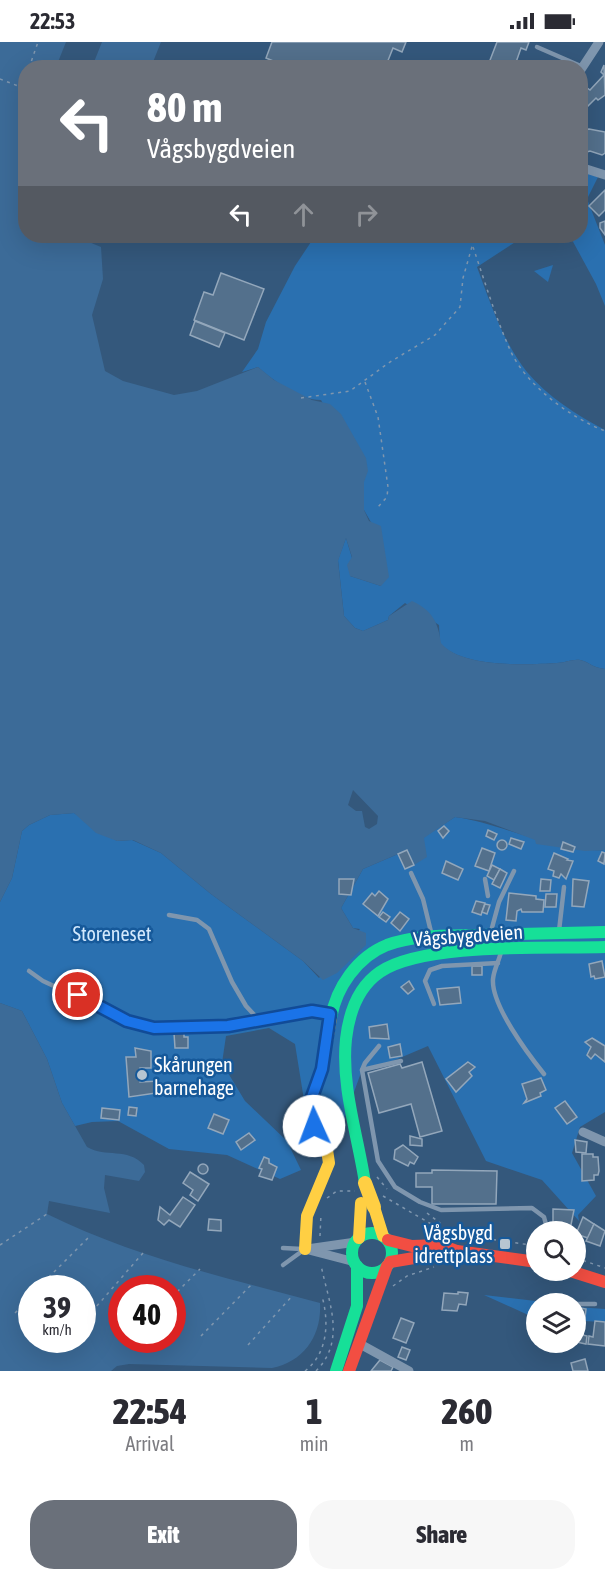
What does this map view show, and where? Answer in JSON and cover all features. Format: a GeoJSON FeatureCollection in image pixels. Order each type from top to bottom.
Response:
{"type":"FeatureCollection","features":[{"type":"Feature","properties":{"kind":"main road","name":"Vågsbygdveien"},"geometry":{"type":"LineString","coordinates":[[305,1249],[307,1216],[329,1163],[327,1150],[314,1126],[311,1108],[322,1069],[330,1014],[345,981],[366,958],[393,943],[432,936],[605,932]]}},
{"type":"Feature","properties":{"kind":"main road","name":"Vågsbygdveien"},"geometry":{"type":"LineString","coordinates":[[357,1240],[367,1205],[345,1054],[347,1023],[358,996],[377,974],[406,958],[440,952],[500,956],[605,947]]}},
{"type":"Feature","properties":{"kind":"main road","name":"Vågsbygdveien"},"geometry":{"type":"LineString","coordinates":[[367,1205],[385,1238]]}},
{"type":"Feature","properties":{"kind":"main road"},"geometry":{"type":"LineString","coordinates":[[336,1371],[356,1314],[360,1280],[352,1250],[357,1240],[373,1233],[412,1246],[441,1245],[457,1251],[526,1260]]}},
{"type":"Feature","properties":{"kind":"main road"},"geometry":{"type":"LineString","coordinates":[[349,1371],[389,1264],[392,1249],[385,1238]]}},
{"type":"Feature","properties":{"kind":"main road"},"geometry":{"type":"LineString","coordinates":[[356,1264],[370,1273],[380,1271],[389,1264],[457,1251]]}},
{"type":"Feature","properties":{"kind":"main road"},"geometry":{"type":"LineString","coordinates":[[586,1276],[605,1282]]}},
{"type":"Feature","properties":{"kind":"street"},"geometry":{"type":"LineString","coordinates":[[588,60],[599,42]]}},
{"type":"Feature","properties":{"kind":"street"},"geometry":{"type":"LineString","coordinates":[[588,170],[605,175]]}},
{"type":"Feature","properties":{"kind":"street"},"geometry":{"type":"LineString","coordinates":[[99,1007],[127,1021],[154,1028],[228,1026],[312,1011],[330,1014]]}},
{"type":"Feature","properties":{"kind":"street"},"geometry":{"type":"LineString","coordinates":[[583,1132],[605,1142]]}},
{"type":"Feature","properties":{"kind":"street"},"geometry":{"type":"LineString","coordinates":[[305,1249],[357,1240]]}},
{"type":"Feature","properties":{"kind":"street"},"geometry":{"type":"LineString","coordinates":[[305,1249],[356,1264]]}},
{"type":"Feature","properties":{"kind":"street"},"geometry":{"type":"LineString","coordinates":[[360,1344],[409,1371]]}},
{"type":"Feature","properties":{"kind":"lane"},"geometry":{"type":"LineString","coordinates":[[537,47],[564,60]]}},
{"type":"Feature","properties":{"kind":"lane","name":"Vågsbygdveien"},"geometry":{"type":"LineString","coordinates":[[490,935],[496,910],[514,871]]}},
{"type":"Feature","properties":{"kind":"lane"},"geometry":{"type":"LineString","coordinates":[[411,873],[423,899],[432,936]]}},
{"type":"Feature","properties":{"kind":"lane"},"geometry":{"type":"LineString","coordinates":[[485,879],[488,896]]}},
{"type":"Feature","properties":{"kind":"lane"},"geometry":{"type":"LineString","coordinates":[[559,933],[564,887]]}},
{"type":"Feature","properties":{"kind":"lane"},"geometry":{"type":"LineString","coordinates":[[169,915],[197,920],[209,929],[232,982],[246,1006],[260,1021]]}},
{"type":"Feature","properties":{"kind":"lane"},"geometry":{"type":"LineString","coordinates":[[500,956],[493,980],[498,999],[522,1045],[544,1074]]}},
{"type":"Feature","properties":{"kind":"lane","name":"Vågsbygdveien"},"geometry":{"type":"LineString","coordinates":[[434,1005],[425,981],[430,970],[500,956]]}},
{"type":"Feature","properties":{"kind":"lane"},"geometry":{"type":"LineString","coordinates":[[29,971],[43,981],[99,1007]]}},
{"type":"Feature","properties":{"kind":"lane"},"geometry":{"type":"LineString","coordinates":[[379,1046],[362,1070],[378,1161],[395,1187],[420,1202],[441,1210],[532,1208],[544,1216],[545,1221]]}},
{"type":"Feature","properties":{"kind":"lane"},"geometry":{"type":"LineString","coordinates":[[362,1070],[401,1061]]}},
{"type":"Feature","properties":{"kind":"lane"},"geometry":{"type":"LineString","coordinates":[[283,1248],[305,1249]]}},
{"type":"Feature","properties":{"kind":"lane"},"geometry":{"type":"LineString","coordinates":[[283,1265],[305,1249]]}},
{"type":"Feature","properties":{"kind":"lane"},"geometry":{"type":"LineString","coordinates":[[586,1304],[595,1304]]}},
{"type":"Feature","properties":{"kind":"path"},"geometry":{"type":"LineString","coordinates":[[32,60],[38,42]]}},
{"type":"Feature","properties":{"kind":"path"},"geometry":{"type":"LineString","coordinates":[[0,79],[18,86]]}},
{"type":"Feature","properties":{"kind":"path"},"geometry":{"type":"LineString","coordinates":[[302,398],[339,394],[364,382],[390,362],[428,340],[458,311],[463,278],[474,243]]}},
{"type":"Feature","properties":{"kind":"path"},"geometry":{"type":"LineString","coordinates":[[473,247],[512,353],[533,382],[570,412],[605,431]]}},
{"type":"Feature","properties":{"kind":"path"},"geometry":{"type":"LineString","coordinates":[[364,382],[378,417],[388,487],[387,497],[377,508]]}},
{"type":"Feature","properties":{"kind":"path"},"geometry":{"type":"LineString","coordinates":[[0,1245],[47,1214]]}},
{"type":"Feature","properties":{"kind":"path"},"geometry":{"type":"LineString","coordinates":[[440,1229],[462,1235],[526,1244]]}},
{"type":"Feature","properties":{"kind":"path"},"geometry":{"type":"LineString","coordinates":[[51,1275],[91,1234]]}},
{"type":"Feature","properties":{"kind":"path"},"geometry":{"type":"LineString","coordinates":[[96,1307],[143,1253]]}},
{"type":"Feature","properties":{"kind":"path"},"geometry":{"type":"LineString","coordinates":[[586,1261],[605,1268]]}},
{"type":"Feature","properties":{"kind":"path"},"geometry":{"type":"LineString","coordinates":[[391,1288],[407,1276],[431,1270],[437,1262]]}},
{"type":"Feature","properties":{"kind":"path"},"geometry":{"type":"LineString","coordinates":[[316,1371],[325,1359],[333,1340],[334,1321],[321,1264]]}},
{"type":"Feature","properties":{"kind":"path"},"geometry":{"type":"LineString","coordinates":[[186,1283],[200,1269]]}},
{"type":"Feature","properties":{"kind":"path"},"geometry":{"type":"LineString","coordinates":[[201,1336],[252,1284]]}},
{"type":"Feature","properties":{"kind":"path"},"geometry":{"type":"LineString","coordinates":[[248,1345],[293,1295]]}},
{"type":"Feature","properties":{"kind":"path"},"geometry":{"type":"LineString","coordinates":[[306,1371],[314,1364],[322,1349],[326,1325],[323,1300],[329,1299]]}},
{"type":"Feature","properties":{"kind":"path"},"geometry":{"type":"LineString","coordinates":[[15,1313],[18,1310]]}},
{"type":"Feature","properties":{"kind":"green space"},"geometry":{"type":"Polygon","coordinates":[[[588,167],[601,171],[588,197],[588,167]]]}},
{"type":"Feature","properties":{"kind":"green space"},"geometry":{"type":"Polygon","coordinates":[[[588,202],[605,245],[605,306],[574,243],[588,243],[588,202]]]}},
{"type":"Feature","properties":{"kind":"green space"},"geometry":{"type":"Polygon","coordinates":[[[310,243],[514,243],[477,267],[504,335],[518,360],[544,390],[563,405],[605,430],[605,669],[580,660],[512,664],[478,661],[463,657],[440,643],[439,625],[405,603],[389,616],[388,620],[363,631],[355,628],[344,616],[338,560],[346,538],[352,558],[350,576],[381,586],[372,524],[364,510],[364,477],[321,400],[296,393],[279,384],[258,367],[242,372],[258,349],[266,322],[295,266],[310,243]]]}},
{"type":"Feature","properties":{"kind":"green space"},"geometry":{"type":"Polygon","coordinates":[[[553,265],[548,282],[534,271],[553,265]]]}},
{"type":"Feature","properties":{"kind":"green space","name":"Storeneset"},"geometry":{"type":"Polygon","coordinates":[[[74,813],[117,841],[132,840],[161,853],[211,894],[303,961],[319,978],[360,929],[353,928],[341,908],[363,869],[398,854],[455,817],[548,843],[586,850],[605,850],[605,1112],[580,1127],[572,1153],[596,1196],[578,1215],[579,1221],[542,1180],[486,1161],[428,1046],[381,1066],[362,1070],[342,1125],[326,1125],[304,1100],[295,1044],[269,1028],[226,1036],[222,1063],[245,1101],[287,1141],[301,1170],[280,1179],[227,1155],[169,1149],[118,1121],[92,1122],[75,1126],[62,1103],[47,1059],[22,1011],[0,1003],[0,902],[12,878],[22,831],[50,815],[74,813]]]}},
{"type":"Feature","properties":{"kind":"green space"},"geometry":{"type":"Polygon","coordinates":[[[484,1295],[526,1300],[526,1314],[484,1295]]]}},
{"type":"Feature","properties":{"kind":"green space"},"geometry":{"type":"Polygon","coordinates":[[[586,1308],[605,1309],[605,1322],[586,1321],[586,1308]]]}},
{"type":"Feature","properties":{"kind":"shaded area"},"geometry":{"type":"Polygon","coordinates":[[[0,42],[66,42],[59,60],[18,60],[18,243],[91,243],[101,247],[103,279],[92,315],[105,371],[123,381],[174,395],[197,391],[258,367],[274,380],[312,400],[330,404],[341,414],[366,458],[368,471],[364,482],[364,510],[369,521],[381,526],[389,577],[381,586],[350,576],[347,565],[352,557],[346,538],[338,561],[344,616],[355,628],[363,631],[388,620],[389,616],[412,601],[425,608],[433,618],[441,643],[450,651],[463,657],[512,664],[580,660],[605,669],[605,850],[585,851],[536,844],[535,840],[485,821],[455,817],[424,838],[427,857],[414,865],[398,854],[363,869],[341,908],[353,928],[366,933],[366,945],[337,973],[323,980],[303,961],[211,894],[161,853],[133,840],[117,841],[96,833],[74,813],[50,815],[22,831],[12,878],[0,902],[0,42]],[[353,790],[348,805],[356,811],[362,811],[365,827],[369,829],[377,824],[378,816],[353,790]]]}},
{"type":"Feature","properties":{"kind":"shaded area"},"geometry":{"type":"Polygon","coordinates":[[[102,42],[161,42],[154,60],[95,60],[102,42]]]}},
{"type":"Feature","properties":{"kind":"shaded area"},"geometry":{"type":"Polygon","coordinates":[[[0,1003],[22,1011],[47,1059],[62,1103],[87,1147],[102,1152],[131,1156],[144,1165],[145,1172],[139,1181],[105,1175],[104,1188],[110,1213],[49,1201],[47,1214],[113,1243],[216,1275],[320,1303],[318,1326],[309,1345],[293,1360],[283,1365],[272,1368],[129,1364],[117,1366],[111,1371],[0,1371],[0,1003]]]}},
{"type":"Feature","properties":{"kind":"building"},"geometry":{"type":"Polygon","coordinates":[[[272,42],[406,42],[402,52],[393,48],[388,60],[271,60],[266,58],[272,42]]]}},
{"type":"Feature","properties":{"kind":"building"},"geometry":{"type":"Polygon","coordinates":[[[497,42],[529,42],[526,50],[521,48],[517,60],[490,60],[497,42]]]}},
{"type":"Feature","properties":{"kind":"building"},"geometry":{"type":"Polygon","coordinates":[[[604,65],[605,95],[598,100],[596,98],[588,106],[588,89],[590,90],[604,75],[601,72],[604,65]]]}},
{"type":"Feature","properties":{"kind":"building"},"geometry":{"type":"Polygon","coordinates":[[[588,129],[605,132],[605,153],[602,155],[588,152],[588,129]]]}},
{"type":"Feature","properties":{"kind":"building"},"geometry":{"type":"Polygon","coordinates":[[[605,190],[605,210],[599,216],[589,206],[605,190]]]}},
{"type":"Feature","properties":{"kind":"building"},"geometry":{"type":"Polygon","coordinates":[[[605,221],[605,235],[600,228],[600,223],[605,221]]]}},
{"type":"Feature","properties":{"kind":"building"},"geometry":{"type":"Polygon","coordinates":[[[221,273],[264,289],[244,340],[194,320],[204,292],[213,295],[221,273]]]}},
{"type":"Feature","properties":{"kind":"building"},"geometry":{"type":"Polygon","coordinates":[[[195,321],[225,333],[219,347],[190,335],[195,321]]]}},
{"type":"Feature","properties":{"kind":"building"},"geometry":{"type":"Polygon","coordinates":[[[444,826],[449,831],[443,838],[438,831],[444,826]]]}},
{"type":"Feature","properties":{"kind":"building"},"geometry":{"type":"Polygon","coordinates":[[[488,830],[497,834],[494,840],[486,836],[488,830]]]}},
{"type":"Feature","properties":{"kind":"building"},"geometry":{"type":"Polygon","coordinates":[[[511,838],[524,842],[521,849],[509,844],[511,838]]]}},
{"type":"Feature","properties":{"kind":"building"},"geometry":{"type":"Polygon","coordinates":[[[502,840],[506,841],[506,849],[502,850],[498,849],[497,845],[498,841],[502,840]]]}},
{"type":"Feature","properties":{"kind":"building"},"geometry":{"type":"Polygon","coordinates":[[[563,842],[575,847],[573,852],[561,849],[563,842]]]}},
{"type":"Feature","properties":{"kind":"building"},"geometry":{"type":"Polygon","coordinates":[[[482,848],[495,853],[489,871],[475,866],[482,848]]]}},
{"type":"Feature","properties":{"kind":"building"},"geometry":{"type":"Polygon","coordinates":[[[407,850],[414,865],[405,869],[398,854],[407,850]]]}},
{"type":"Feature","properties":{"kind":"building"},"geometry":{"type":"Polygon","coordinates":[[[602,852],[605,853],[604,864],[598,861],[602,852]]]}},
{"type":"Feature","properties":{"kind":"building"},"geometry":{"type":"Polygon","coordinates":[[[554,853],[573,861],[566,879],[561,874],[559,878],[553,876],[554,871],[548,869],[554,853]]]}},
{"type":"Feature","properties":{"kind":"building"},"geometry":{"type":"Polygon","coordinates":[[[446,861],[463,869],[458,880],[442,873],[446,861]]]}},
{"type":"Feature","properties":{"kind":"building"},"geometry":{"type":"Polygon","coordinates":[[[492,865],[500,869],[494,880],[487,876],[492,865]]]}},
{"type":"Feature","properties":{"kind":"building"},"geometry":{"type":"Polygon","coordinates":[[[500,869],[507,873],[500,888],[492,884],[500,869]]]}},
{"type":"Feature","properties":{"kind":"building"},"geometry":{"type":"Polygon","coordinates":[[[339,879],[354,879],[351,895],[339,894],[339,879]]]}},
{"type":"Feature","properties":{"kind":"building"},"geometry":{"type":"Polygon","coordinates":[[[541,879],[551,880],[550,891],[540,891],[541,879]]]}},
{"type":"Feature","properties":{"kind":"building"},"geometry":{"type":"Polygon","coordinates":[[[573,879],[589,881],[584,907],[572,906],[573,879]]]}},
{"type":"Feature","properties":{"kind":"building"},"geometry":{"type":"Polygon","coordinates":[[[379,891],[388,899],[378,916],[363,904],[372,893],[375,896],[379,891]]]}},
{"type":"Feature","properties":{"kind":"building"},"geometry":{"type":"Polygon","coordinates":[[[509,893],[536,896],[536,899],[544,900],[543,912],[522,912],[521,909],[517,911],[516,921],[506,920],[509,893]]]}},
{"type":"Feature","properties":{"kind":"building"},"geometry":{"type":"Polygon","coordinates":[[[546,894],[557,894],[556,907],[545,907],[546,894]]]}},
{"type":"Feature","properties":{"kind":"building"},"geometry":{"type":"Polygon","coordinates":[[[476,901],[485,903],[481,915],[472,912],[476,901]]]}},
{"type":"Feature","properties":{"kind":"building"},"geometry":{"type":"Polygon","coordinates":[[[485,904],[490,905],[487,914],[482,912],[485,904]]]}},
{"type":"Feature","properties":{"kind":"building"},"geometry":{"type":"Polygon","coordinates":[[[383,912],[390,917],[386,922],[379,917],[383,912]]]}},
{"type":"Feature","properties":{"kind":"building"},"geometry":{"type":"Polygon","coordinates":[[[400,912],[409,919],[400,931],[391,923],[400,912]]]}},
{"type":"Feature","properties":{"kind":"building"},"geometry":{"type":"Polygon","coordinates":[[[602,961],[605,977],[595,979],[594,976],[591,977],[589,964],[602,961]]]}},
{"type":"Feature","properties":{"kind":"building"},"geometry":{"type":"Polygon","coordinates":[[[472,966],[482,966],[482,975],[472,975],[472,966]]]}},
{"type":"Feature","properties":{"kind":"building"},"geometry":{"type":"Polygon","coordinates":[[[409,981],[414,989],[408,994],[401,987],[409,981]]]}},
{"type":"Feature","properties":{"kind":"building"},"geometry":{"type":"Polygon","coordinates":[[[459,987],[461,1003],[440,1005],[437,989],[459,987]]]}},
{"type":"Feature","properties":{"kind":"building"},"geometry":{"type":"Polygon","coordinates":[[[387,1024],[389,1039],[370,1038],[369,1027],[387,1024]]]}},
{"type":"Feature","properties":{"kind":"building"},"geometry":{"type":"Polygon","coordinates":[[[174,1033],[184,1033],[184,1037],[188,1037],[188,1048],[175,1048],[174,1033]]]}},
{"type":"Feature","properties":{"kind":"building"},"geometry":{"type":"Polygon","coordinates":[[[592,1038],[605,1046],[605,1062],[595,1054],[591,1059],[587,1055],[591,1047],[585,1042],[592,1038]]]}},
{"type":"Feature","properties":{"kind":"building"},"geometry":{"type":"Polygon","coordinates":[[[400,1044],[402,1056],[390,1058],[388,1047],[400,1044]]]}},
{"type":"Feature","properties":{"kind":"building"},"geometry":{"type":"Polygon","coordinates":[[[135,1048],[151,1051],[151,1068],[140,1068],[140,1082],[159,1081],[160,1092],[129,1097],[126,1057],[136,1057],[135,1048]]]}},
{"type":"Feature","properties":{"kind":"building"},"geometry":{"type":"Polygon","coordinates":[[[422,1062],[442,1131],[420,1137],[411,1104],[379,1113],[368,1073],[400,1064],[402,1068],[422,1062]]]}},
{"type":"Feature","properties":{"kind":"building"},"geometry":{"type":"Polygon","coordinates":[[[468,1062],[475,1067],[469,1072],[472,1076],[456,1092],[446,1079],[468,1062]]]}},
{"type":"Feature","properties":{"kind":"building"},"geometry":{"type":"Polygon","coordinates":[[[541,1078],[546,1090],[540,1093],[541,1096],[524,1103],[527,1099],[522,1084],[541,1078]]]}},
{"type":"Feature","properties":{"kind":"building"},"geometry":{"type":"Polygon","coordinates":[[[565,1101],[577,1117],[567,1124],[555,1108],[565,1101]]]}},
{"type":"Feature","properties":{"kind":"building"},"geometry":{"type":"Polygon","coordinates":[[[129,1107],[137,1108],[136,1116],[128,1115],[129,1107]]]}},
{"type":"Feature","properties":{"kind":"building"},"geometry":{"type":"Polygon","coordinates":[[[102,1108],[120,1110],[119,1120],[101,1118],[102,1108]]]}},
{"type":"Feature","properties":{"kind":"building"},"geometry":{"type":"Polygon","coordinates":[[[214,1114],[229,1120],[223,1134],[208,1128],[214,1114]]]}},
{"type":"Feature","properties":{"kind":"building"},"geometry":{"type":"Polygon","coordinates":[[[249,1133],[255,1140],[241,1150],[236,1142],[249,1133]]]}},
{"type":"Feature","properties":{"kind":"building"},"geometry":{"type":"Polygon","coordinates":[[[410,1136],[422,1139],[422,1146],[410,1145],[410,1136]]]}},
{"type":"Feature","properties":{"kind":"building"},"geometry":{"type":"Polygon","coordinates":[[[575,1140],[587,1142],[586,1153],[576,1152],[575,1140]]]}},
{"type":"Feature","properties":{"kind":"building"},"geometry":{"type":"Polygon","coordinates":[[[403,1145],[418,1157],[414,1164],[410,1162],[408,1166],[394,1159],[395,1150],[403,1145]]]}},
{"type":"Feature","properties":{"kind":"building"},"geometry":{"type":"Polygon","coordinates":[[[582,1154],[593,1154],[593,1157],[598,1157],[599,1171],[598,1175],[594,1175],[594,1180],[582,1181],[582,1154]]]}},
{"type":"Feature","properties":{"kind":"building"},"geometry":{"type":"Polygon","coordinates":[[[264,1157],[277,1167],[272,1180],[259,1176],[262,1169],[259,1168],[264,1157]]]}},
{"type":"Feature","properties":{"kind":"building"},"geometry":{"type":"Polygon","coordinates":[[[203,1164],[207,1165],[207,1173],[203,1174],[199,1173],[198,1169],[199,1165],[203,1164]]]}},
{"type":"Feature","properties":{"kind":"building"},"geometry":{"type":"Polygon","coordinates":[[[432,1170],[497,1171],[496,1204],[432,1204],[432,1187],[416,1187],[416,1173],[432,1173],[432,1170]]]}},
{"type":"Feature","properties":{"kind":"building"},"geometry":{"type":"Polygon","coordinates":[[[190,1172],[209,1184],[198,1201],[190,1195],[193,1190],[183,1183],[190,1172]]]}},
{"type":"Feature","properties":{"kind":"building"},"geometry":{"type":"Polygon","coordinates":[[[183,1197],[195,1205],[180,1227],[169,1220],[164,1225],[158,1220],[160,1207],[170,1215],[183,1197]]]}},
{"type":"Feature","properties":{"kind":"building"},"geometry":{"type":"Polygon","coordinates":[[[553,1209],[574,1210],[572,1221],[553,1221],[553,1209]]]}},
{"type":"Feature","properties":{"kind":"building"},"geometry":{"type":"Polygon","coordinates":[[[583,1217],[594,1224],[588,1238],[586,1237],[586,1221],[581,1221],[583,1217]]]}},
{"type":"Feature","properties":{"kind":"building"},"geometry":{"type":"Polygon","coordinates":[[[209,1219],[221,1220],[221,1231],[208,1230],[209,1219]]]}},
{"type":"Feature","properties":{"kind":"building"},"geometry":{"type":"Polygon","coordinates":[[[594,1224],[605,1231],[600,1246],[586,1241],[594,1224]]]}},
{"type":"Feature","properties":{"kind":"building"},"geometry":{"type":"Polygon","coordinates":[[[458,1292],[468,1293],[466,1305],[459,1304],[457,1311],[442,1310],[444,1293],[458,1294],[458,1292]]]}},
{"type":"Feature","properties":{"kind":"building"},"geometry":{"type":"Polygon","coordinates":[[[401,1318],[414,1323],[406,1343],[393,1338],[401,1318]]]}},
{"type":"Feature","properties":{"kind":"building"},"geometry":{"type":"Polygon","coordinates":[[[595,1321],[605,1322],[605,1346],[588,1344],[589,1336],[593,1337],[595,1321]]]}},
{"type":"Feature","properties":{"kind":"building"},"geometry":{"type":"Polygon","coordinates":[[[402,1347],[410,1350],[406,1360],[398,1357],[402,1347]]]}},
{"type":"Feature","properties":{"kind":"building"},"geometry":{"type":"Polygon","coordinates":[[[585,1359],[588,1371],[573,1371],[571,1363],[585,1359]]]}},
{"type":"Feature","properties":{"kind":"building"},"geometry":{"type":"Polygon","coordinates":[[[380,1360],[393,1367],[391,1371],[371,1371],[380,1360]]]}},
{"type":"Feature","properties":{"kind":"traffic: fast"},"geometry":{"type":"LineString","coordinates":[[331,1018],[343,985],[357,965],[376,950],[398,941],[434,936],[605,932]]}},
{"type":"Feature","properties":{"kind":"traffic: fast"},"geometry":{"type":"LineString","coordinates":[[365,1183],[348,1093],[345,1057],[347,1029],[352,1010],[360,993],[372,978],[400,962],[456,951],[605,947]]}},
{"type":"Feature","properties":{"kind":"traffic: fast"},"geometry":{"type":"LineString","coordinates":[[372,1233],[386,1239],[392,1253],[386,1267],[372,1273],[358,1267],[352,1253],[358,1239],[372,1233]]}},
{"type":"Feature","properties":{"kind":"traffic: fast"},"geometry":{"type":"LineString","coordinates":[[336,1371],[357,1306],[357,1266]]}},
{"type":"Feature","properties":{"kind":"traffic: slow"},"geometry":{"type":"LineString","coordinates":[[305,1249],[307,1216],[329,1163],[327,1150],[314,1126],[312,1097],[322,1069],[331,1018]]}},
{"type":"Feature","properties":{"kind":"traffic: slow"},"geometry":{"type":"LineString","coordinates":[[365,1183],[374,1207]]}},
{"type":"Feature","properties":{"kind":"traffic: slow"},"geometry":{"type":"LineString","coordinates":[[359,1238],[361,1203]]}},
{"type":"Feature","properties":{"kind":"traffic: slow"},"geometry":{"type":"LineString","coordinates":[[374,1207],[383,1236]]}},
{"type":"Feature","properties":{"kind":"traffic: jam"},"geometry":{"type":"LineString","coordinates":[[388,1240],[412,1246],[441,1245],[457,1251],[526,1260]]}},
{"type":"Feature","properties":{"kind":"traffic: jam"},"geometry":{"type":"LineString","coordinates":[[390,1262],[456,1251]]}},
{"type":"Feature","properties":{"kind":"traffic: jam"},"geometry":{"type":"LineString","coordinates":[[349,1371],[387,1266]]}},
{"type":"Feature","properties":{"kind":"traffic: jam"},"geometry":{"type":"LineString","coordinates":[[586,1276],[605,1282]]}},
{"type":"Feature","properties":{"kind":"place","name":"Skårungen barnehage"},"geometry":{"type":"Point","coordinates":[142,1075]}},
{"type":"Feature","properties":{"kind":"place","name":"Vågsbygd idrettplass"},"geometry":{"type":"Point","coordinates":[505,1244]}},
{"type":"Feature","properties":{"kind":"route"},"geometry":{"type":"LineString","coordinates":[[78,995],[115,1016],[154,1028],[228,1026],[312,1011],[330,1014],[322,1069],[312,1097],[314,1126]]}}]}
